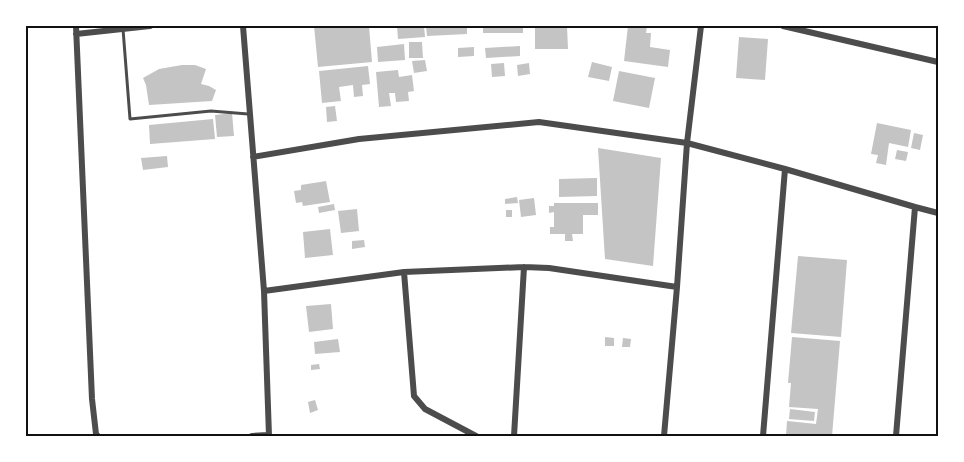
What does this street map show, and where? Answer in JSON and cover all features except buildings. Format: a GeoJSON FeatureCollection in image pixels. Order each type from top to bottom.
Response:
{"type":"FeatureCollection","features":[{"type":"Feature","properties":{"kind":"street"},"geometry":{"type":"LineString","coordinates":[[76,26],[92,399],[98,436]]}},
{"type":"Feature","properties":{"kind":"street"},"geometry":{"type":"LineString","coordinates":[[76,34],[150,26]]}},
{"type":"Feature","properties":{"kind":"street"},"geometry":{"type":"LineString","coordinates":[[243,26],[264,291],[268,436],[252,436]]}},
{"type":"Feature","properties":{"kind":"street"},"geometry":{"type":"LineString","coordinates":[[664,436],[687,143],[701,26]]}},
{"type":"Feature","properties":{"kind":"street"},"geometry":{"type":"LineString","coordinates":[[783,26],[939,62]]}},
{"type":"Feature","properties":{"kind":"street"},"geometry":{"type":"LineString","coordinates":[[254,158],[359,139],[539,122],[687,143],[939,213]]}},
{"type":"Feature","properties":{"kind":"street"},"geometry":{"type":"LineString","coordinates":[[763,436],[785,169]]}},
{"type":"Feature","properties":{"kind":"street"},"geometry":{"type":"LineString","coordinates":[[896,436],[915,207]]}},
{"type":"Feature","properties":{"kind":"street"},"geometry":{"type":"LineString","coordinates":[[264,291],[404,273],[524,267],[549,268],[677,287]]}},
{"type":"Feature","properties":{"kind":"street"},"geometry":{"type":"LineString","coordinates":[[514,436],[524,267]]}},
{"type":"Feature","properties":{"kind":"street"},"geometry":{"type":"LineString","coordinates":[[404,273],[414,396],[425,409],[476,436]]}},
{"type":"Feature","properties":{"kind":"lane"},"geometry":{"type":"LineString","coordinates":[[123,28],[130,119],[210,111],[250,114]]}}]}
